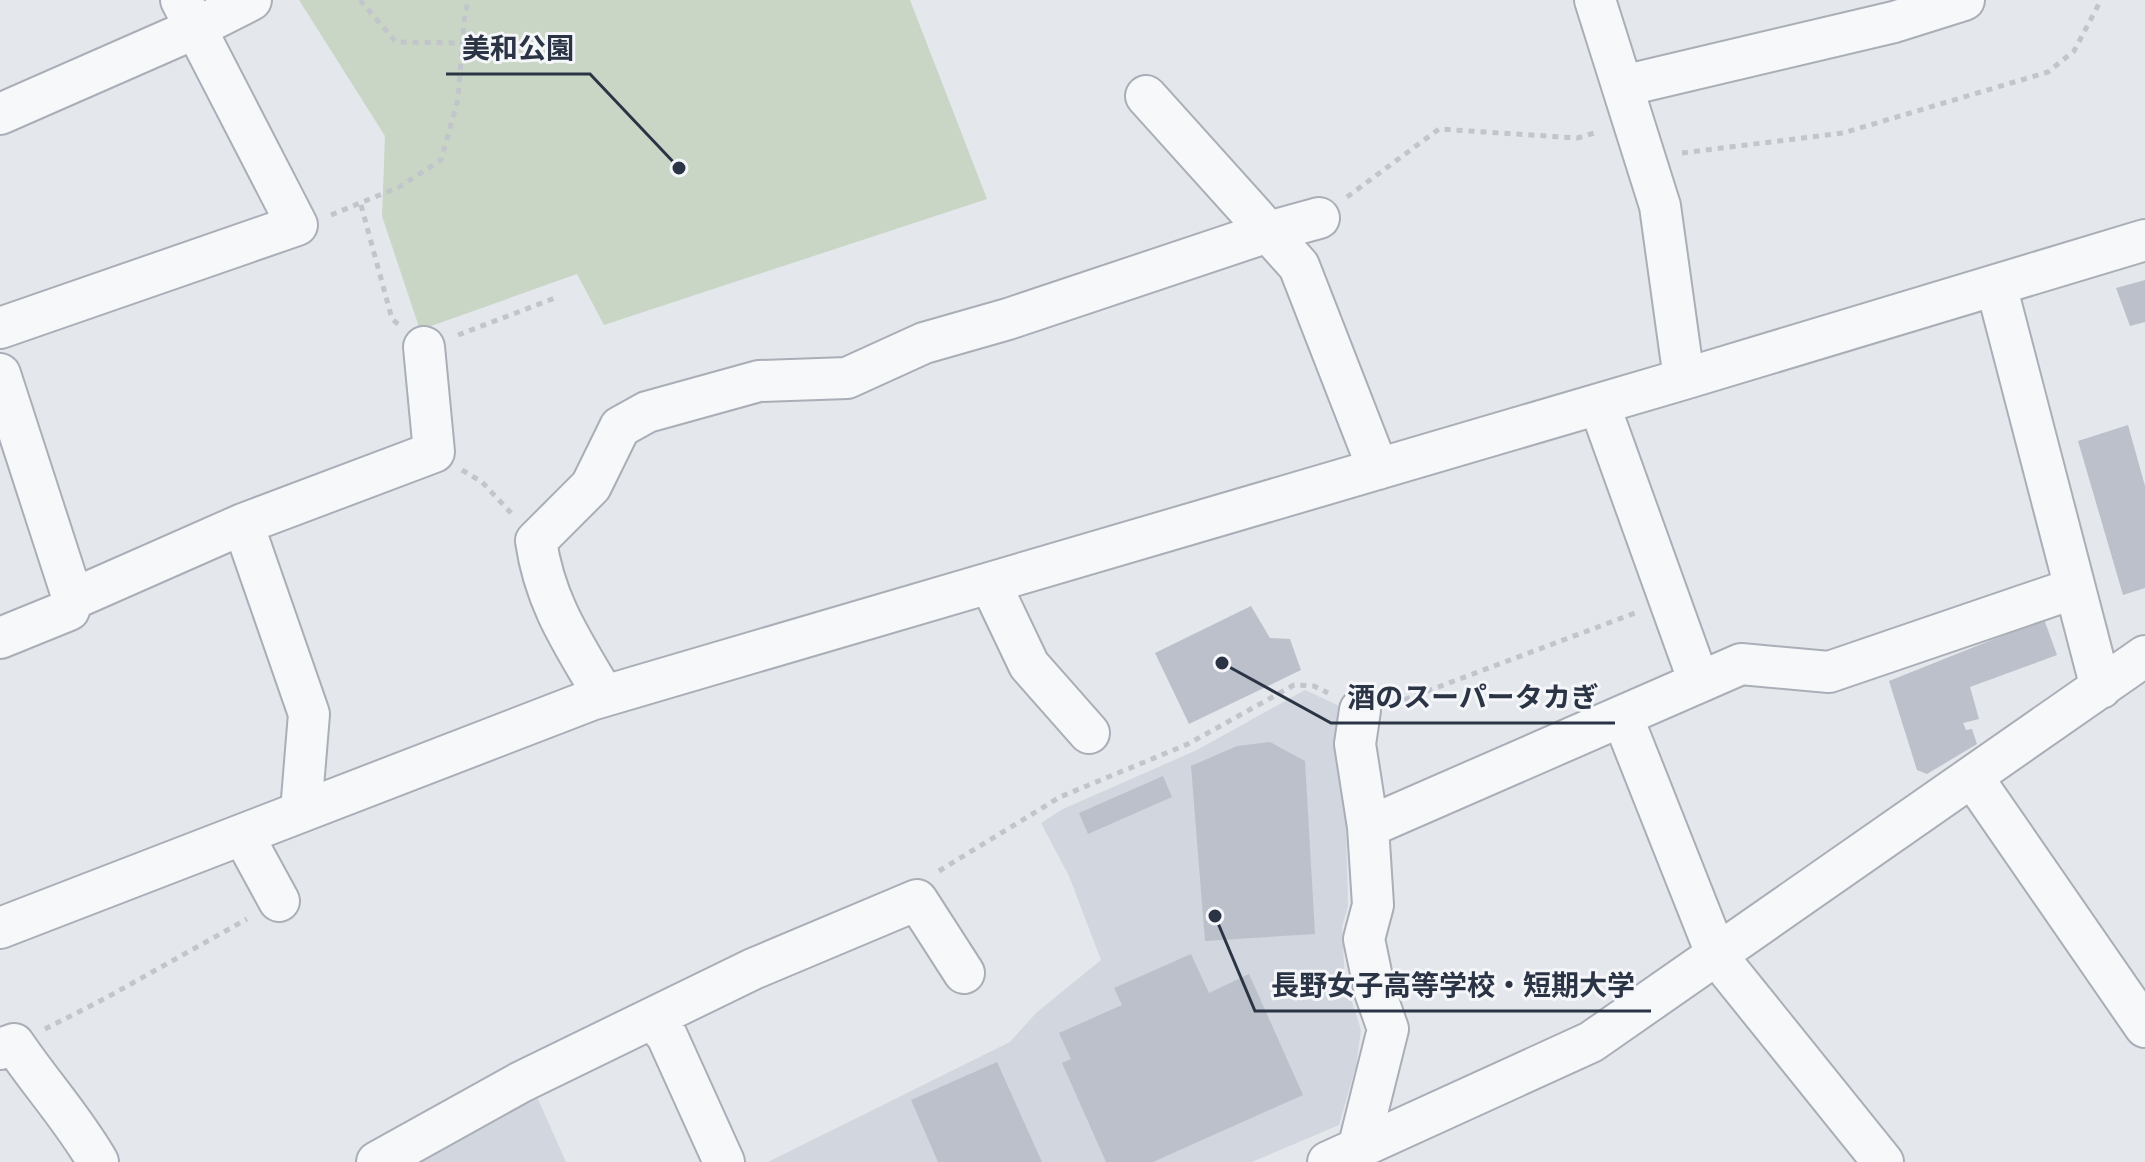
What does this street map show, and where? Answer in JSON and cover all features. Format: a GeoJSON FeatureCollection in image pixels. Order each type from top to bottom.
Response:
{"type":"FeatureCollection","features":[{"type":"Feature","properties":{"kind":"street"},"geometry":{"type":"LineString","coordinates":[[0,114],[188,14],[251,0]]}},
{"type":"Feature","properties":{"kind":"street"},"geometry":{"type":"LineString","coordinates":[[1595,0],[1660,206],[1684,379]]}},
{"type":"Feature","properties":{"kind":"street"},"geometry":{"type":"LineString","coordinates":[[1634,122],[1894,22],[1964,0]]}},
{"type":"Feature","properties":{"kind":"street"},"geometry":{"type":"LineString","coordinates":[[0,328],[297,225],[188,14]]}},
{"type":"Feature","properties":{"kind":"street"},"geometry":{"type":"LineString","coordinates":[[1146,96],[1299,266],[1378,469]]}},
{"type":"Feature","properties":{"kind":"street"},"geometry":{"type":"LineString","coordinates":[[604,696],[552,606],[540,568],[536,541],[591,486],[620,427],[647,412],[759,381],[847,378],[924,343],[1008,319],[1268,232],[1319,218]]}},
{"type":"Feature","properties":{"kind":"street"},"geometry":{"type":"LineString","coordinates":[[0,928],[604,696],[1684,379],[2145,240]]}},
{"type":"Feature","properties":{"kind":"street"},"geometry":{"type":"LineString","coordinates":[[1996,285],[2101,688]]}},
{"type":"Feature","properties":{"kind":"street"},"geometry":{"type":"LineString","coordinates":[[73,599],[243,524],[434,452],[424,347]]}},
{"type":"Feature","properties":{"kind":"street"},"geometry":{"type":"LineString","coordinates":[[0,374],[73,599],[69,610],[0,638]]}},
{"type":"Feature","properties":{"kind":"street"},"geometry":{"type":"LineString","coordinates":[[1599,404],[1699,682]]}},
{"type":"Feature","properties":{"kind":"street"},"geometry":{"type":"LineString","coordinates":[[243,524],[309,714],[301,811]]}},
{"type":"Feature","properties":{"kind":"street"},"geometry":{"type":"LineString","coordinates":[[990,583],[1029,665],[1089,733]]}},
{"type":"Feature","properties":{"kind":"street"},"geometry":{"type":"LineString","coordinates":[[1368,827],[1741,664],[1829,672],[2075,588]]}},
{"type":"Feature","properties":{"kind":"street"},"geometry":{"type":"LineString","coordinates":[[1343,1155],[1591,1042],[2145,656]]}},
{"type":"Feature","properties":{"kind":"street"},"geometry":{"type":"LineString","coordinates":[[1343,1155],[1388,1029],[1375,992],[1364,939],[1373,905],[1368,827],[1355,744],[1360,710]]}},
{"type":"Feature","properties":{"kind":"street"},"geometry":{"type":"LineString","coordinates":[[1622,716],[1717,956],[1883,1162]]}},
{"type":"Feature","properties":{"kind":"street"},"geometry":{"type":"LineString","coordinates":[[1973,778],[2145,1027]]}},
{"type":"Feature","properties":{"kind":"street"},"geometry":{"type":"LineString","coordinates":[[243,835],[279,901]]}},
{"type":"Feature","properties":{"kind":"street"},"geometry":{"type":"LineString","coordinates":[[377,1162],[521,1082],[652,1018],[753,969],[917,900],[964,973]]}},
{"type":"Feature","properties":{"kind":"street"},"geometry":{"type":"LineString","coordinates":[[652,1018],[667,1036],[724,1162]]}},
{"type":"Feature","properties":{"kind":"street"},"geometry":{"type":"LineString","coordinates":[[7,1046],[83,1136],[98,1162]]}},
{"type":"Feature","properties":{"kind":"path"},"geometry":{"type":"LineString","coordinates":[[360,0],[396,42],[463,43]]}},
{"type":"Feature","properties":{"kind":"path"},"geometry":{"type":"LineString","coordinates":[[297,225],[361,205],[399,187],[441,160],[458,99],[465,12],[469,0]]}},
{"type":"Feature","properties":{"kind":"path"},"geometry":{"type":"LineString","coordinates":[[1319,218],[1439,129],[1577,138],[1634,122],[1843,133],[2048,72],[2074,51],[2101,0]]}},
{"type":"Feature","properties":{"kind":"path"},"geometry":{"type":"LineString","coordinates":[[361,205],[392,319],[424,347],[555,298]]}},
{"type":"Feature","properties":{"kind":"path"},"geometry":{"type":"LineString","coordinates":[[434,452],[482,482],[536,541]]}},
{"type":"Feature","properties":{"kind":"path"},"geometry":{"type":"LineString","coordinates":[[917,900],[925,879],[1060,797],[1188,744],[1294,685],[1314,686],[1360,710],[1397,703],[1670,600]]}},
{"type":"Feature","properties":{"kind":"path"},"geometry":{"type":"LineString","coordinates":[[7,1046],[104,999],[279,901]]}},
{"type":"Feature","properties":{"kind":"shaded area"},"geometry":{"type":"Polygon","coordinates":[[[1305,690],[1350,711],[1357,820],[1346,825],[1348,906],[1342,927],[1345,980],[1361,1030],[1356,1066],[1339,1125],[1252,1162],[768,1162],[1010,1042],[1036,1013],[1101,960],[1069,876],[1041,823],[1063,809],[1197,750],[1305,690]]]}},
{"type":"Feature","properties":{"kind":"shaded area"},"geometry":{"type":"Polygon","coordinates":[[[533,1088],[566,1162],[402,1162],[533,1088]]]}},
{"type":"Feature","properties":{"kind":"green space"},"geometry":{"type":"Polygon","coordinates":[[[299,0],[910,0],[987,199],[604,325],[577,274],[420,330],[382,216],[385,136],[299,0]]]}},
{"type":"Feature","properties":{"kind":"building"},"geometry":{"type":"Polygon","coordinates":[[[2145,280],[2145,322],[2130,326],[2116,288],[2145,280]]]}},
{"type":"Feature","properties":{"kind":"building"},"geometry":{"type":"Polygon","coordinates":[[[2128,425],[2145,486],[2145,588],[2123,595],[2078,441],[2128,425]]]}},
{"type":"Feature","properties":{"kind":"building"},"geometry":{"type":"Polygon","coordinates":[[[1251,606],[1270,638],[1290,639],[1301,670],[1189,724],[1155,653],[1251,606]]]}},
{"type":"Feature","properties":{"kind":"building"},"geometry":{"type":"Polygon","coordinates":[[[2044,619],[2057,655],[1970,687],[1979,719],[1963,723],[1966,730],[1972,729],[1977,744],[1927,774],[1917,770],[1889,681],[2044,619]]]}},
{"type":"Feature","properties":{"kind":"building"},"geometry":{"type":"Polygon","coordinates":[[[1270,742],[1305,761],[1315,934],[1205,941],[1191,766],[1237,746],[1270,742]]]}},
{"type":"Feature","properties":{"kind":"building"},"geometry":{"type":"Polygon","coordinates":[[[1163,776],[1172,797],[1088,834],[1079,813],[1163,776]]]}},
{"type":"Feature","properties":{"kind":"building"},"geometry":{"type":"Polygon","coordinates":[[[1191,954],[1209,993],[1249,974],[1303,1095],[1153,1162],[1106,1162],[1062,1063],[1071,1059],[1059,1033],[1122,1005],[1114,988],[1191,954]]]}},
{"type":"Feature","properties":{"kind":"building"},"geometry":{"type":"Polygon","coordinates":[[[997,1062],[1042,1162],[938,1162],[911,1100],[997,1062]]]}},
{"type":"Feature","properties":{"kind":"place","name":"美和公園"},"geometry":{"type":"Point","coordinates":[679,168]}},
{"type":"Feature","properties":{"kind":"place","name":"酒のスーパータカぎ"},"geometry":{"type":"Point","coordinates":[1222,663]}},
{"type":"Feature","properties":{"kind":"place","name":"長野女子高等学校・短期大学"},"geometry":{"type":"Point","coordinates":[1215,916]}}]}
